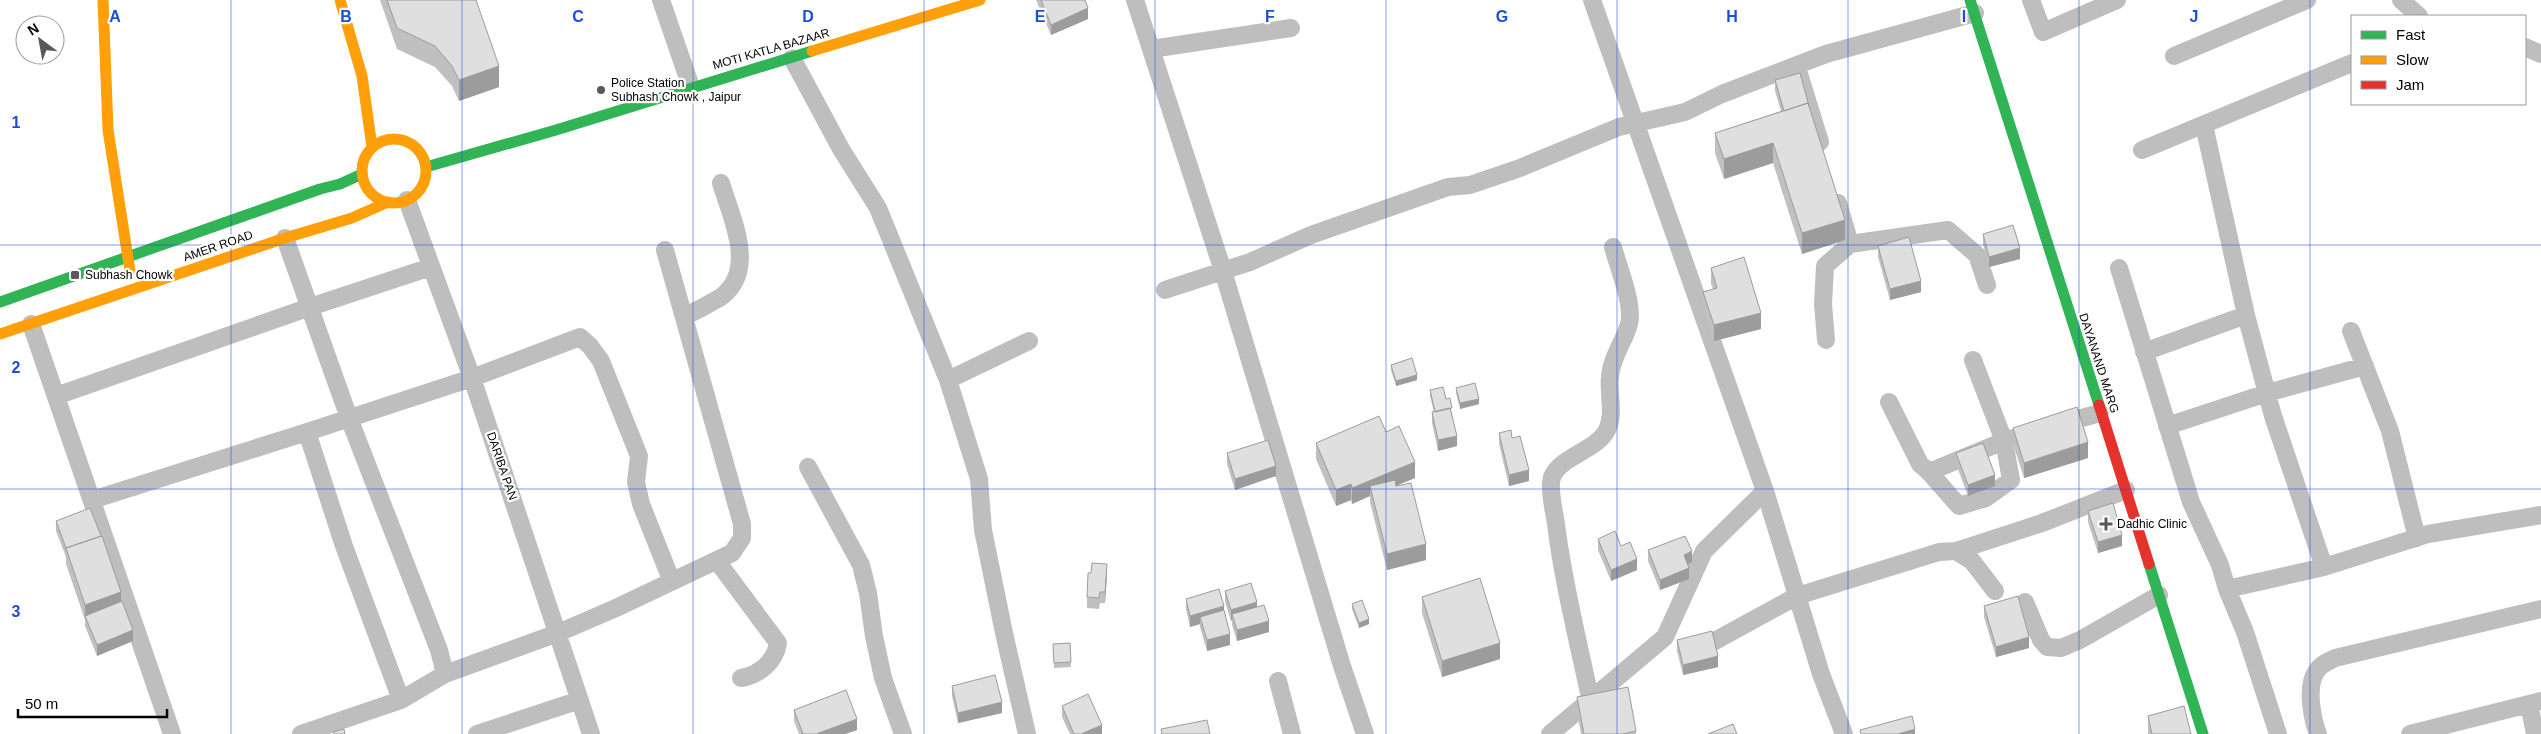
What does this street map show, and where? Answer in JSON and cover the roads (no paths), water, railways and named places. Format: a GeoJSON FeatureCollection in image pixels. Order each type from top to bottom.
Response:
{"type":"FeatureCollection","features":[{"type":"Feature","properties":{"kind":"main road"},"geometry":{"type":"LineString","coordinates":[[103,0],[108,130],[126,256],[136,289]]}},
{"type":"Feature","properties":{"kind":"main road"},"geometry":{"type":"LineString","coordinates":[[340,0],[362,76],[372,147]]}},
{"type":"Feature","properties":{"kind":"main road","name":"MOTI KATLA BAZAAR"},"geometry":{"type":"LineString","coordinates":[[426,167],[556,130],[691,87],[980,0]]}},
{"type":"Feature","properties":{"kind":"main road","name":"DAYANAND MARG"},"geometry":{"type":"LineString","coordinates":[[1972,7],[2203,734]]}},
{"type":"Feature","properties":{"kind":"main road"},"geometry":{"type":"LineString","coordinates":[[362,76],[380,107]]}},
{"type":"Feature","properties":{"kind":"main road"},"geometry":{"type":"LineString","coordinates":[[388,123],[397,139]]}},
{"type":"Feature","properties":{"kind":"main road"},"geometry":{"type":"LineString","coordinates":[[397,139],[410,142],[418,149],[426,167],[422,186],[407,200],[388,202],[370,193],[362,174],[366,155],[372,147],[381,141],[397,139]]}},
{"type":"Feature","properties":{"kind":"main road","name":"AMER ROAD"},"geometry":{"type":"LineString","coordinates":[[0,302],[126,256],[320,189],[340,184],[362,174]]}},
{"type":"Feature","properties":{"kind":"main road","name":"AMER ROAD"},"geometry":{"type":"LineString","coordinates":[[0,334],[285,238],[352,218],[388,202]]}},
{"type":"Feature","properties":{"kind":"street"},"geometry":{"type":"LineString","coordinates":[[661,0],[691,87]]}},
{"type":"Feature","properties":{"kind":"street"},"geometry":{"type":"LineString","coordinates":[[1136,0],[1223,271],[1342,666],[1365,734]]}},
{"type":"Feature","properties":{"kind":"street"},"geometry":{"type":"LineString","coordinates":[[1592,0],[1765,491],[1821,674],[1844,734]]}},
{"type":"Feature","properties":{"kind":"street"},"geometry":{"type":"LineString","coordinates":[[2031,0],[2043,32],[2117,0]]}},
{"type":"Feature","properties":{"kind":"street"},"geometry":{"type":"LineString","coordinates":[[2174,56],[2307,0]]}},
{"type":"Feature","properties":{"kind":"street"},"geometry":{"type":"LineString","coordinates":[[2401,0],[2418,15]]}},
{"type":"Feature","properties":{"kind":"street"},"geometry":{"type":"LineString","coordinates":[[1165,290],[1250,262],[1311,235],[1448,187],[1470,185],[1520,168],[1619,127],[1685,112],[1722,94],[1826,54],[1972,7]]}},
{"type":"Feature","properties":{"kind":"street"},"geometry":{"type":"LineString","coordinates":[[1152,49],[1291,28]]}},
{"type":"Feature","properties":{"kind":"street"},"geometry":{"type":"LineString","coordinates":[[2526,47],[2541,54]]}},
{"type":"Feature","properties":{"kind":"street"},"geometry":{"type":"LineString","coordinates":[[792,58],[841,149],[878,208],[948,380],[979,479],[983,530],[1027,734]]}},
{"type":"Feature","properties":{"kind":"street"},"geometry":{"type":"LineString","coordinates":[[2142,150],[2351,63]]}},
{"type":"Feature","properties":{"kind":"street"},"geometry":{"type":"LineString","coordinates":[[1797,66],[1825,160]]}},
{"type":"Feature","properties":{"kind":"street"},"geometry":{"type":"LineString","coordinates":[[2204,124],[2246,315],[2267,393],[2324,567]]}},
{"type":"Feature","properties":{"kind":"street"},"geometry":{"type":"LineString","coordinates":[[684,317],[722,296],[738,274],[741,252],[721,182]]}},
{"type":"Feature","properties":{"kind":"street"},"geometry":{"type":"LineString","coordinates":[[1833,188],[1850,244]]}},
{"type":"Feature","properties":{"kind":"street","name":"DARIBA PAN"},"geometry":{"type":"LineString","coordinates":[[407,200],[472,378],[591,734]]}},
{"type":"Feature","properties":{"kind":"street"},"geometry":{"type":"LineString","coordinates":[[1826,340],[1823,304],[1825,266],[1850,244],[1948,230],[1977,255],[1987,285]]}},
{"type":"Feature","properties":{"kind":"street"},"geometry":{"type":"LineString","coordinates":[[285,238],[349,418],[439,650],[444,674]]}},
{"type":"Feature","properties":{"kind":"street"},"geometry":{"type":"LineString","coordinates":[[1590,698],[1558,543],[1551,482],[1554,472],[1561,465],[1595,444],[1607,430],[1611,416],[1610,377],[1615,355],[1629,322],[1630,305],[1613,247]]}},
{"type":"Feature","properties":{"kind":"street"},"geometry":{"type":"LineString","coordinates":[[301,734],[401,700],[444,674],[558,633],[732,553],[742,538],[742,524],[665,250]]}},
{"type":"Feature","properties":{"kind":"street"},"geometry":{"type":"LineString","coordinates":[[56,396],[310,307],[431,267]]}},
{"type":"Feature","properties":{"kind":"street"},"geometry":{"type":"LineString","coordinates":[[2119,268],[2191,502],[2220,565],[2227,589],[2245,632],[2278,734]]}},
{"type":"Feature","properties":{"kind":"street"},"geometry":{"type":"LineString","coordinates":[[2144,352],[2246,315]]}},
{"type":"Feature","properties":{"kind":"street"},"geometry":{"type":"LineString","coordinates":[[31,324],[172,734]]}},
{"type":"Feature","properties":{"kind":"street"},"geometry":{"type":"LineString","coordinates":[[2351,331],[2390,431],[2417,538]]}},
{"type":"Feature","properties":{"kind":"street"},"geometry":{"type":"LineString","coordinates":[[92,500],[472,378],[580,337],[590,346],[601,361],[639,456],[636,482],[641,504],[672,582]]}},
{"type":"Feature","properties":{"kind":"street"},"geometry":{"type":"LineString","coordinates":[[948,380],[1030,341]]}},
{"type":"Feature","properties":{"kind":"street"},"geometry":{"type":"LineString","coordinates":[[1889,402],[1920,464],[1958,506],[1986,498],[2011,480],[2004,441],[1973,360]]}},
{"type":"Feature","properties":{"kind":"street"},"geometry":{"type":"LineString","coordinates":[[2167,426],[2267,393],[2365,366]]}},
{"type":"Feature","properties":{"kind":"street"},"geometry":{"type":"LineString","coordinates":[[1929,472],[2004,441],[2100,413]]}},
{"type":"Feature","properties":{"kind":"street"},"geometry":{"type":"LineString","coordinates":[[307,432],[344,546],[401,700]]}},
{"type":"Feature","properties":{"kind":"street"},"geometry":{"type":"LineString","coordinates":[[808,467],[861,565],[868,593],[874,636],[883,678],[903,734]]}},
{"type":"Feature","properties":{"kind":"street"},"geometry":{"type":"LineString","coordinates":[[1713,642],[1797,596],[1939,552],[1956,552],[2042,523],[2126,490]]}},
{"type":"Feature","properties":{"kind":"street"},"geometry":{"type":"LineString","coordinates":[[1551,733],[1590,698],[1665,637],[1704,551],[1765,491]]}},
{"type":"Feature","properties":{"kind":"street"},"geometry":{"type":"LineString","coordinates":[[2227,589],[2324,567],[2417,538],[2541,515]]}},
{"type":"Feature","properties":{"kind":"street"},"geometry":{"type":"LineString","coordinates":[[1956,552],[1972,562],[1995,591]]}},
{"type":"Feature","properties":{"kind":"street"},"geometry":{"type":"LineString","coordinates":[[716,560],[778,642],[775,652],[767,665],[758,673],[740,678]]}},
{"type":"Feature","properties":{"kind":"street"},"geometry":{"type":"LineString","coordinates":[[2024,602],[2041,640],[2047,647],[2061,648],[2080,640],[2159,595]]}},
{"type":"Feature","properties":{"kind":"street"},"geometry":{"type":"LineString","coordinates":[[2318,734],[2310,690],[2315,672],[2322,665],[2335,658],[2541,609]]}},
{"type":"Feature","properties":{"kind":"street"},"geometry":{"type":"LineString","coordinates":[[1278,682],[1292,734]]}},
{"type":"Feature","properties":{"kind":"street"},"geometry":{"type":"LineString","coordinates":[[477,734],[580,700]]}},
{"type":"Feature","properties":{"kind":"street"},"geometry":{"type":"LineString","coordinates":[[2410,734],[2535,702],[2535,734]]}},
{"type":"Feature","properties":{"kind":"place","name":"Police Station Subhash Chowk , Jaipur"},"geometry":{"type":"Point","coordinates":[601,90]}},
{"type":"Feature","properties":{"kind":"place","name":"Subhash Chowk"},"geometry":{"type":"Point","coordinates":[75,275]}},
{"type":"Feature","properties":{"kind":"place","name":"Dadhic Clinic"},"geometry":{"type":"Point","coordinates":[2106,524]}}]}
